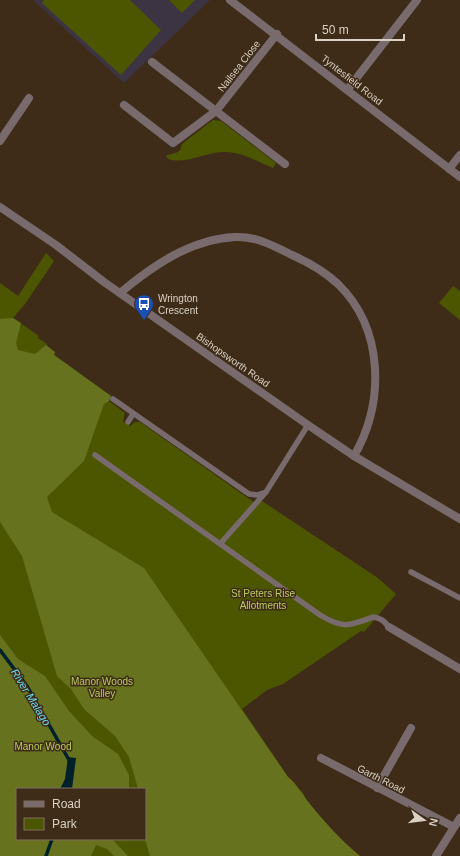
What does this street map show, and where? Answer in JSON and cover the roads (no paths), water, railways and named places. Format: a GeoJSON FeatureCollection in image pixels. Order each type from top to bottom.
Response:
{"type":"FeatureCollection","features":[{"type":"Feature","properties":{"kind":"street","name":"Tyntesfield Road"},"geometry":{"type":"LineString","coordinates":[[230,0],[277,34],[460,177]]}},
{"type":"Feature","properties":{"kind":"street"},"geometry":{"type":"LineString","coordinates":[[348,89],[417,0]]}},
{"type":"Feature","properties":{"kind":"street","name":"Nailsea Close"},"geometry":{"type":"LineString","coordinates":[[124,105],[173,143],[216,111],[277,34]]}},
{"type":"Feature","properties":{"kind":"street"},"geometry":{"type":"LineString","coordinates":[[152,62],[285,164]]}},
{"type":"Feature","properties":{"kind":"street"},"geometry":{"type":"LineString","coordinates":[[0,141],[29,98]]}},
{"type":"Feature","properties":{"kind":"street"},"geometry":{"type":"LineString","coordinates":[[449,169],[460,155]]}},
{"type":"Feature","properties":{"kind":"street","name":"Bishopsworth Road"},"geometry":{"type":"LineString","coordinates":[[0,208],[56,245],[120,293],[354,456],[459,517]]}},
{"type":"Feature","properties":{"kind":"street"},"geometry":{"type":"LineString","coordinates":[[120,293],[162,261],[202,243],[221,238],[243,238],[268,242],[304,260],[325,273],[346,293],[362,317],[371,341],[375,370],[375,391],[369,422],[354,456]]}},
{"type":"Feature","properties":{"kind":"street"},"geometry":{"type":"LineString","coordinates":[[389,627],[460,669]]}},
{"type":"Feature","properties":{"kind":"street"},"geometry":{"type":"LineString","coordinates":[[377,788],[411,728]]}},
{"type":"Feature","properties":{"kind":"street","name":"Garth Road"},"geometry":{"type":"LineString","coordinates":[[321,758],[454,828]]}},
{"type":"Feature","properties":{"kind":"street"},"geometry":{"type":"LineString","coordinates":[[436,856],[460,818]]}},
{"type":"Feature","properties":{"kind":"lane"},"geometry":{"type":"LineString","coordinates":[[113,399],[249,494],[257,495],[266,492]]}},
{"type":"Feature","properties":{"kind":"lane"},"geometry":{"type":"LineString","coordinates":[[128,422],[133,414]]}},
{"type":"Feature","properties":{"kind":"lane"},"geometry":{"type":"LineString","coordinates":[[220,544],[266,492],[308,425]]}},
{"type":"Feature","properties":{"kind":"lane"},"geometry":{"type":"LineString","coordinates":[[95,455],[320,615],[335,624],[344,626],[372,617],[382,620],[389,627]]}},
{"type":"Feature","properties":{"kind":"lane"},"geometry":{"type":"LineString","coordinates":[[411,572],[460,598]]}},
{"type":"Feature","properties":{"kind":"water"},"geometry":{"type":"Polygon","coordinates":[[[68,757],[76,758],[72,788],[60,788],[65,779],[68,757]]]}},
{"type":"Feature","properties":{"kind":"waterway","name":"River Malago"},"geometry":{"type":"LineString","coordinates":[[0,650],[27,686],[69,760]]}},
{"type":"Feature","properties":{"kind":"waterway","name":"River Malago"},"geometry":{"type":"LineString","coordinates":[[46,856],[52,840]]}},
{"type":"Feature","properties":{"kind":"place","name":"Wrington Crescent"},"geometry":{"type":"Point","coordinates":[144,321]}},
{"type":"Feature","properties":{"kind":"park label","name":"St Peters Rise Allotments"},"geometry":{"type":"Point","coordinates":[263,598]}},
{"type":"Feature","properties":{"kind":"park label","name":"Manor Woods Valley"},"geometry":{"type":"Point","coordinates":[102,686]}},
{"type":"Feature","properties":{"kind":"park label","name":"Manor Wood"},"geometry":{"type":"Point","coordinates":[43,746]}}]}
